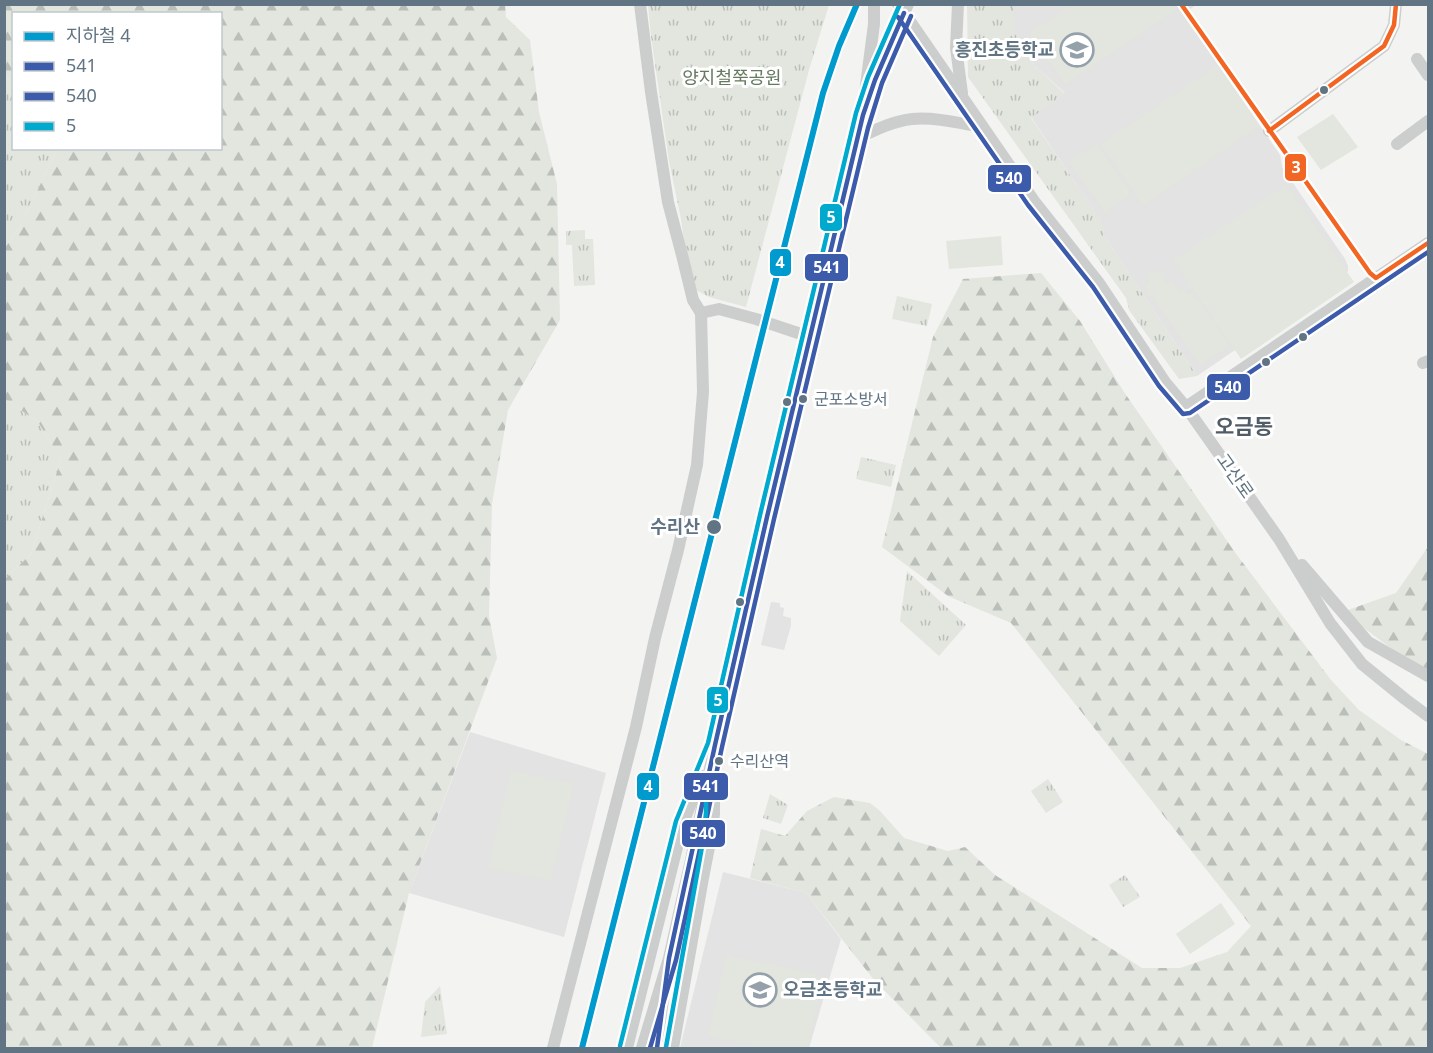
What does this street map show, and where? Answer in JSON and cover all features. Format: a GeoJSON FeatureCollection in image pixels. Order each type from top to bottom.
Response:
{"type":"FeatureCollection","features":[{"type":"Feature","properties":{"kind":"street"},"geometry":{"type":"LineString","coordinates":[[553,1048],[636,727],[697,465],[703,392],[700,314],[693,300],[668,202],[640,4]]}},
{"type":"Feature","properties":{"kind":"street"},"geometry":{"type":"LineString","coordinates":[[642,1048],[669,958],[767,517],[858,138],[874,24],[874,4]]}},
{"type":"Feature","properties":{"kind":"street"},"geometry":{"type":"LineString","coordinates":[[958,4],[956,48],[963,97]]}},
{"type":"Feature","properties":{"kind":"street"},"geometry":{"type":"LineString","coordinates":[[1269,131],[1384,46],[1394,25],[1396,4]]}},
{"type":"Feature","properties":{"kind":"street"},"geometry":{"type":"LineString","coordinates":[[863,115],[903,7]]}},
{"type":"Feature","properties":{"kind":"street","name":"고산로"},"geometry":{"type":"LineString","coordinates":[[903,7],[1034,201],[1099,283],[1165,382],[1186,407],[1279,539],[1330,623],[1362,664],[1428,716]]}},
{"type":"Feature","properties":{"kind":"street"},"geometry":{"type":"LineString","coordinates":[[1417,59],[1428,75]]}},
{"type":"Feature","properties":{"kind":"street"},"geometry":{"type":"LineString","coordinates":[[858,138],[911,119],[936,119],[982,127]]}},
{"type":"Feature","properties":{"kind":"street"},"geometry":{"type":"LineString","coordinates":[[1397,144],[1428,121]]}},
{"type":"Feature","properties":{"kind":"street"},"geometry":{"type":"LineString","coordinates":[[1186,407],[1428,243]]}},
{"type":"Feature","properties":{"kind":"street"},"geometry":{"type":"LineString","coordinates":[[700,314],[719,309],[810,337]]}},
{"type":"Feature","properties":{"kind":"street","name":"고산로"},"geometry":{"type":"LineString","coordinates":[[1279,539],[1368,642],[1428,676]]}},
{"type":"Feature","properties":{"kind":"street"},"geometry":{"type":"LineString","coordinates":[[627,1048],[683,824],[715,745]]}},
{"type":"Feature","properties":{"kind":"street"},"geometry":{"type":"LineString","coordinates":[[673,1048],[711,842],[714,814],[715,745]]}},
{"type":"Feature","properties":{"kind":"street"},"geometry":{"type":"LineString","coordinates":[[657,1048],[669,958]]}},
{"type":"Feature","properties":{"kind":"shaded area"},"geometry":{"type":"Polygon","coordinates":[[[1014,5],[1196,5],[1183,14],[1280,155],[1282,167],[1345,259],[1348,271],[1345,275],[1197,376],[1105,237],[1101,221],[1031,117],[1065,93],[1035,66],[1014,34],[1014,5]]]}},
{"type":"Feature","properties":{"kind":"shaded area"},"geometry":{"type":"Polygon","coordinates":[[[771,602],[780,603],[780,607],[784,608],[783,616],[791,618],[784,650],[761,645],[771,602]]]}},
{"type":"Feature","properties":{"kind":"shaded area"},"geometry":{"type":"Polygon","coordinates":[[[470,732],[606,773],[564,937],[409,893],[470,732]]]}},
{"type":"Feature","properties":{"kind":"shaded area","name":"오금초등학교"},"geometry":{"type":"Polygon","coordinates":[[[723,872],[806,893],[841,939],[809,1048],[680,1048],[723,872]]]}},
{"type":"Feature","properties":{"kind":"green space"},"geometry":{"type":"Polygon","coordinates":[[[5,4],[505,5],[506,17],[530,40],[539,112],[557,184],[560,320],[508,410],[492,504],[489,616],[497,658],[409,893],[372,1048],[5,1048],[5,579],[31,554],[61,459],[38,422],[5,399],[5,248],[21,225],[57,150],[222,150],[222,12],[12,12],[12,81],[5,77],[5,4]]]}},
{"type":"Feature","properties":{"kind":"green space","name":"양지철쭉공원"},"geometry":{"type":"Polygon","coordinates":[[[648,5],[829,5],[809,70],[746,307],[709,297],[694,289],[669,161],[648,5]]]}},
{"type":"Feature","properties":{"kind":"green space"},"geometry":{"type":"Polygon","coordinates":[[[967,5],[1014,5],[1015,34],[1035,66],[1065,94],[1031,118],[1102,222],[1105,237],[1197,376],[1179,379],[1129,310],[1126,298],[968,77],[967,5]]]}},
{"type":"Feature","properties":{"kind":"green space","name":"흥진초등학교"},"geometry":{"type":"Polygon","coordinates":[[[1071,5],[1174,5],[1177,9],[1065,85],[1029,33],[1071,5]]]}},
{"type":"Feature","properties":{"kind":"green space"},"geometry":{"type":"Polygon","coordinates":[[[1217,65],[1259,126],[1143,206],[1100,144],[1217,65]]]}},
{"type":"Feature","properties":{"kind":"green space"},"geometry":{"type":"Polygon","coordinates":[[[4,77],[12,81],[12,150],[57,150],[21,225],[5,248],[4,77]]]}},
{"type":"Feature","properties":{"kind":"green space"},"geometry":{"type":"Polygon","coordinates":[[[1333,114],[1358,147],[1321,170],[1297,137],[1333,114]]]}},
{"type":"Feature","properties":{"kind":"green space"},"geometry":{"type":"Polygon","coordinates":[[[1096,143],[1132,194],[1105,213],[1068,162],[1096,143]]]}},
{"type":"Feature","properties":{"kind":"green space"},"geometry":{"type":"Polygon","coordinates":[[[1286,184],[1354,282],[1241,359],[1173,260],[1286,184]]]}},
{"type":"Feature","properties":{"kind":"green space"},"geometry":{"type":"Polygon","coordinates":[[[585,230],[585,239],[593,239],[595,285],[574,286],[572,245],[566,245],[566,231],[585,230]]]}},
{"type":"Feature","properties":{"kind":"green space"},"geometry":{"type":"Polygon","coordinates":[[[1001,236],[1003,265],[949,269],[946,241],[1001,236]]]}},
{"type":"Feature","properties":{"kind":"green space"},"geometry":{"type":"Polygon","coordinates":[[[1158,268],[1166,279],[1163,281],[1166,285],[1172,281],[1180,292],[1184,289],[1189,295],[1193,292],[1230,346],[1200,366],[1144,286],[1149,282],[1145,277],[1158,268]]]}},
{"type":"Feature","properties":{"kind":"green space"},"geometry":{"type":"Polygon","coordinates":[[[1041,273],[1080,321],[1124,392],[1234,551],[1331,680],[1359,710],[1401,740],[1428,754],[1428,1048],[941,1048],[874,980],[806,893],[750,878],[761,829],[785,836],[807,811],[834,797],[870,803],[904,838],[948,851],[965,847],[995,875],[1142,968],[1180,968],[1227,952],[1251,926],[1011,623],[948,596],[882,547],[933,337],[963,279],[1041,273]]]}},
{"type":"Feature","properties":{"kind":"green space"},"geometry":{"type":"Polygon","coordinates":[[[897,296],[932,304],[927,326],[892,319],[897,296]]]}},
{"type":"Feature","properties":{"kind":"green space"},"geometry":{"type":"Polygon","coordinates":[[[5,399],[38,422],[61,459],[31,554],[5,579],[5,399]]]}},
{"type":"Feature","properties":{"kind":"green space"},"geometry":{"type":"Polygon","coordinates":[[[861,457],[896,465],[891,487],[856,479],[861,457]]]}},
{"type":"Feature","properties":{"kind":"green space"},"geometry":{"type":"Polygon","coordinates":[[[1428,547],[1428,674],[1418,669],[1363,627],[1348,610],[1396,593],[1428,547]]]}},
{"type":"Feature","properties":{"kind":"green space"},"geometry":{"type":"Polygon","coordinates":[[[907,571],[966,625],[939,656],[900,621],[907,571]]]}},
{"type":"Feature","properties":{"kind":"green space"},"geometry":{"type":"Polygon","coordinates":[[[511,770],[574,784],[551,881],[488,867],[511,770]]]}},
{"type":"Feature","properties":{"kind":"green space"},"geometry":{"type":"Polygon","coordinates":[[[1048,779],[1063,802],[1046,813],[1031,791],[1048,779]]]}},
{"type":"Feature","properties":{"kind":"green space"},"geometry":{"type":"Polygon","coordinates":[[[770,794],[788,805],[781,824],[763,818],[770,794]]]}},
{"type":"Feature","properties":{"kind":"green space"},"geometry":{"type":"Polygon","coordinates":[[[1125,875],[1140,897],[1123,907],[1109,885],[1125,875]]]}},
{"type":"Feature","properties":{"kind":"green space"},"geometry":{"type":"Polygon","coordinates":[[[1221,903],[1235,924],[1190,954],[1176,934],[1221,903]]]}},
{"type":"Feature","properties":{"kind":"green space"},"geometry":{"type":"Polygon","coordinates":[[[726,955],[824,976],[808,1048],[767,1048],[708,1036],[726,955]]]}},
{"type":"Feature","properties":{"kind":"green space"},"geometry":{"type":"Polygon","coordinates":[[[440,986],[447,1034],[421,1037],[425,1002],[440,986]]]}},
{"type":"Feature","properties":{"kind":"metro line","name":"4"},"geometry":{"type":"LineString","coordinates":[[582,1048],[823,93],[839,46],[857,4]]}},
{"type":"Feature","properties":{"kind":"transit line","name":"5"},"geometry":{"type":"LineString","coordinates":[[620,1046],[676,821],[708,743],[856,113],[868,77],[900,4]]}},
{"type":"Feature","properties":{"kind":"transit line","name":"3"},"geometry":{"type":"LineString","coordinates":[[1181,4],[1370,273],[1376,278],[1428,243]]}},
{"type":"Feature","properties":{"kind":"transit line","name":"3"},"geometry":{"type":"LineString","coordinates":[[1269,131],[1384,46],[1394,25],[1396,4]]}},
{"type":"Feature","properties":{"kind":"transit line","name":"541"},"geometry":{"type":"LineString","coordinates":[[657,1048],[669,958],[767,517],[863,115],[875,80],[904,13]]}},
{"type":"Feature","properties":{"kind":"transit line","name":"540"},"geometry":{"type":"LineString","coordinates":[[650,1048],[676,960],[774,519],[868,128],[882,83],[911,16]]}},
{"type":"Feature","properties":{"kind":"transit line","name":"540"},"geometry":{"type":"LineString","coordinates":[[898,17],[1028,205],[1093,287],[1159,386],[1183,414],[1190,413],[1428,252]]}},
{"type":"Feature","properties":{"kind":"transit line","name":"5"},"geometry":{"type":"LineString","coordinates":[[666,1047],[703,841],[706,775]]}},
{"type":"Feature","properties":{"kind":"place","name":"흥진초등학교"},"geometry":{"type":"Point","coordinates":[1077,50]}},
{"type":"Feature","properties":{"kind":"place","name":"군포소방서"},"geometry":{"type":"Point","coordinates":[803,399]}},
{"type":"Feature","properties":{"kind":"place","name":"수리산"},"geometry":{"type":"Point","coordinates":[714,527]}},
{"type":"Feature","properties":{"kind":"place","name":"수리산역"},"geometry":{"type":"Point","coordinates":[719,761]}},
{"type":"Feature","properties":{"kind":"place","name":"오금초등학교"},"geometry":{"type":"Point","coordinates":[760,990]}},
{"type":"Feature","properties":{"kind":"district","name":"오금동"},"geometry":{"type":"Point","coordinates":[1244,427]}}]}
